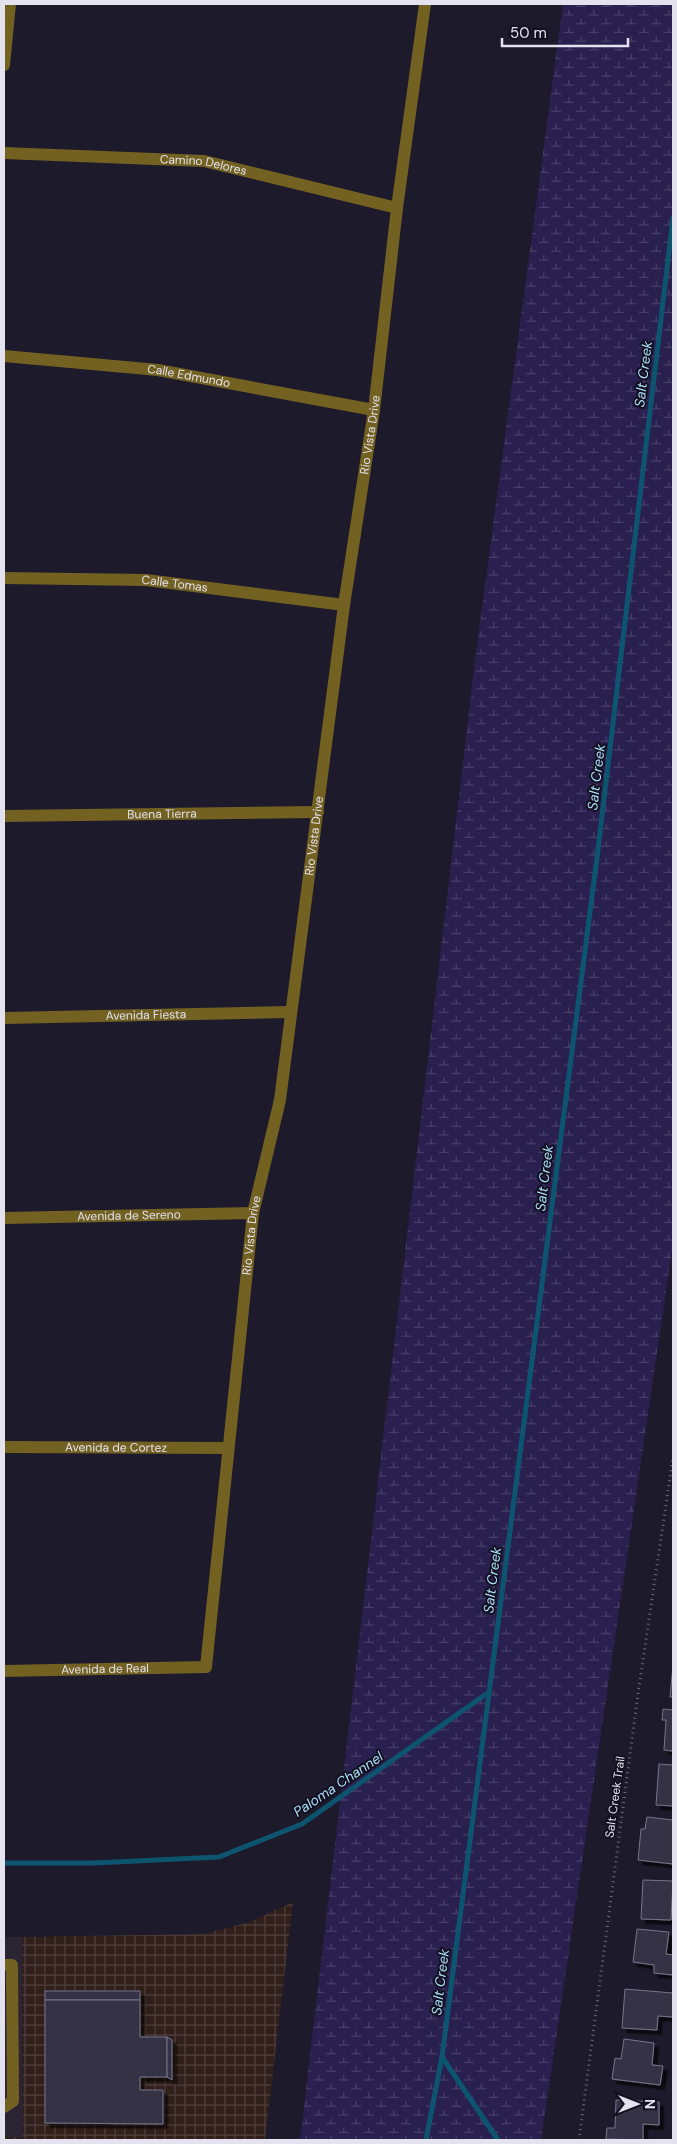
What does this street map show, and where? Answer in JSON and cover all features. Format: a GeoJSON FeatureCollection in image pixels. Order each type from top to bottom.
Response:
{"type":"FeatureCollection","features":[{"type":"Feature","properties":{"kind":"street"},"geometry":{"type":"LineString","coordinates":[[4,65],[10,4]]}},
{"type":"Feature","properties":{"kind":"street","name":"Rio Vista Drive"},"geometry":{"type":"LineString","coordinates":[[206,1667],[253,1212],[280,1100],[344,605],[374,410],[397,208],[425,4]]}},
{"type":"Feature","properties":{"kind":"street","name":"Camino Delores"},"geometry":{"type":"LineString","coordinates":[[4,153],[204,161],[397,208]]}},
{"type":"Feature","properties":{"kind":"street","name":"Calle Edmundo"},"geometry":{"type":"LineString","coordinates":[[4,356],[158,370],[374,410]]}},
{"type":"Feature","properties":{"kind":"street","name":"Calle Tomas"},"geometry":{"type":"LineString","coordinates":[[4,578],[146,580],[344,605]]}},
{"type":"Feature","properties":{"kind":"street","name":"Buena Tierra"},"geometry":{"type":"LineString","coordinates":[[4,816],[318,812]]}},
{"type":"Feature","properties":{"kind":"street","name":"Avenida Fiesta"},"geometry":{"type":"LineString","coordinates":[[4,1018],[290,1012]]}},
{"type":"Feature","properties":{"kind":"street","name":"Avenida de Sereno"},"geometry":{"type":"LineString","coordinates":[[4,1218],[253,1212]]}},
{"type":"Feature","properties":{"kind":"street","name":"Avenida de Cortez"},"geometry":{"type":"LineString","coordinates":[[4,1447],[228,1448]]}},
{"type":"Feature","properties":{"kind":"street","name":"Avenida de Real"},"geometry":{"type":"LineString","coordinates":[[4,1671],[206,1667]]}},
{"type":"Feature","properties":{"kind":"street"},"geometry":{"type":"LineString","coordinates":[[4,1965],[12,1965],[8,2075],[13,2101],[4,2108]]}},
{"type":"Feature","properties":{"kind":"path","name":"Salt Creek Trail"},"geometry":{"type":"LineString","coordinates":[[579,2140],[636,1704],[673,1457]]}},
{"type":"Feature","properties":{"kind":"shaded area"},"geometry":{"type":"Polygon","coordinates":[[[293,1902],[265,2140],[4,2140],[4,2137],[23,2137],[22,1937],[204,1934],[250,1922],[293,1902]]]}},
{"type":"Feature","properties":{"kind":"shaded area"},"geometry":{"type":"Polygon","coordinates":[[[4,1937],[22,1937],[23,2137],[4,2137],[4,1937]]]}},
{"type":"Feature","properties":{"kind":"green space"},"geometry":{"type":"Polygon","coordinates":[[[563,4],[673,4],[673,1244],[541,2140],[300,2140],[476,653],[563,4]]]}},
{"type":"Feature","properties":{"kind":"building"},"geometry":{"type":"Polygon","coordinates":[[[673,1666],[673,1697],[670,1697],[673,1666]]]}},
{"type":"Feature","properties":{"kind":"building"},"geometry":{"type":"Polygon","coordinates":[[[663,1709],[673,1710],[673,1751],[664,1750],[666,1720],[662,1720],[663,1709]]]}},
{"type":"Feature","properties":{"kind":"building"},"geometry":{"type":"Polygon","coordinates":[[[659,1764],[673,1765],[673,1806],[656,1805],[659,1764]]]}},
{"type":"Feature","properties":{"kind":"building"},"geometry":{"type":"Polygon","coordinates":[[[647,1817],[673,1820],[673,1864],[638,1860],[641,1829],[645,1829],[647,1817]]]}},
{"type":"Feature","properties":{"kind":"building"},"geometry":{"type":"Polygon","coordinates":[[[643,1880],[673,1881],[671,1920],[641,1919],[643,1880]]]}},
{"type":"Feature","properties":{"kind":"building"},"geometry":{"type":"Polygon","coordinates":[[[637,1929],[669,1932],[666,1954],[673,1955],[673,1975],[654,1973],[654,1965],[633,1962],[637,1929]]]}},
{"type":"Feature","properties":{"kind":"building"},"geometry":{"type":"Polygon","coordinates":[[[625,1989],[673,1993],[673,2017],[658,2016],[657,2030],[622,2028],[625,1989]]]}},
{"type":"Feature","properties":{"kind":"building"},"geometry":{"type":"Polygon","coordinates":[[[45,1991],[140,1991],[140,2000],[45,2000],[45,1991]]]}},
{"type":"Feature","properties":{"kind":"building"},"geometry":{"type":"Polygon","coordinates":[[[45,2000],[140,2000],[140,2037],[167,2037],[167,2077],[140,2077],[140,2090],[163,2090],[163,2124],[45,2123],[45,2000]]]}},
{"type":"Feature","properties":{"kind":"building"},"geometry":{"type":"Polygon","coordinates":[[[167,2037],[172,2040],[172,2080],[167,2077],[167,2037]]]}},
{"type":"Feature","properties":{"kind":"building"},"geometry":{"type":"Polygon","coordinates":[[[624,2039],[654,2043],[652,2065],[663,2066],[660,2085],[612,2079],[615,2058],[621,2059],[624,2039]]]}},
{"type":"Feature","properties":{"kind":"building"},"geometry":{"type":"Polygon","coordinates":[[[616,2100],[659,2102],[659,2125],[643,2124],[643,2140],[606,2139],[607,2128],[615,2128],[616,2100]]]}},
{"type":"Feature","properties":{"kind":"waterway","name":"Salt Creek"},"geometry":{"type":"LineString","coordinates":[[426,2140],[442,2057],[597,858],[673,218]]}},
{"type":"Feature","properties":{"kind":"waterway","name":"Paloma Channel"},"geometry":{"type":"LineString","coordinates":[[4,1863],[94,1863],[219,1857],[302,1824],[489,1692]]}},
{"type":"Feature","properties":{"kind":"waterway"},"geometry":{"type":"LineString","coordinates":[[442,2057],[498,2140]]}}]}
